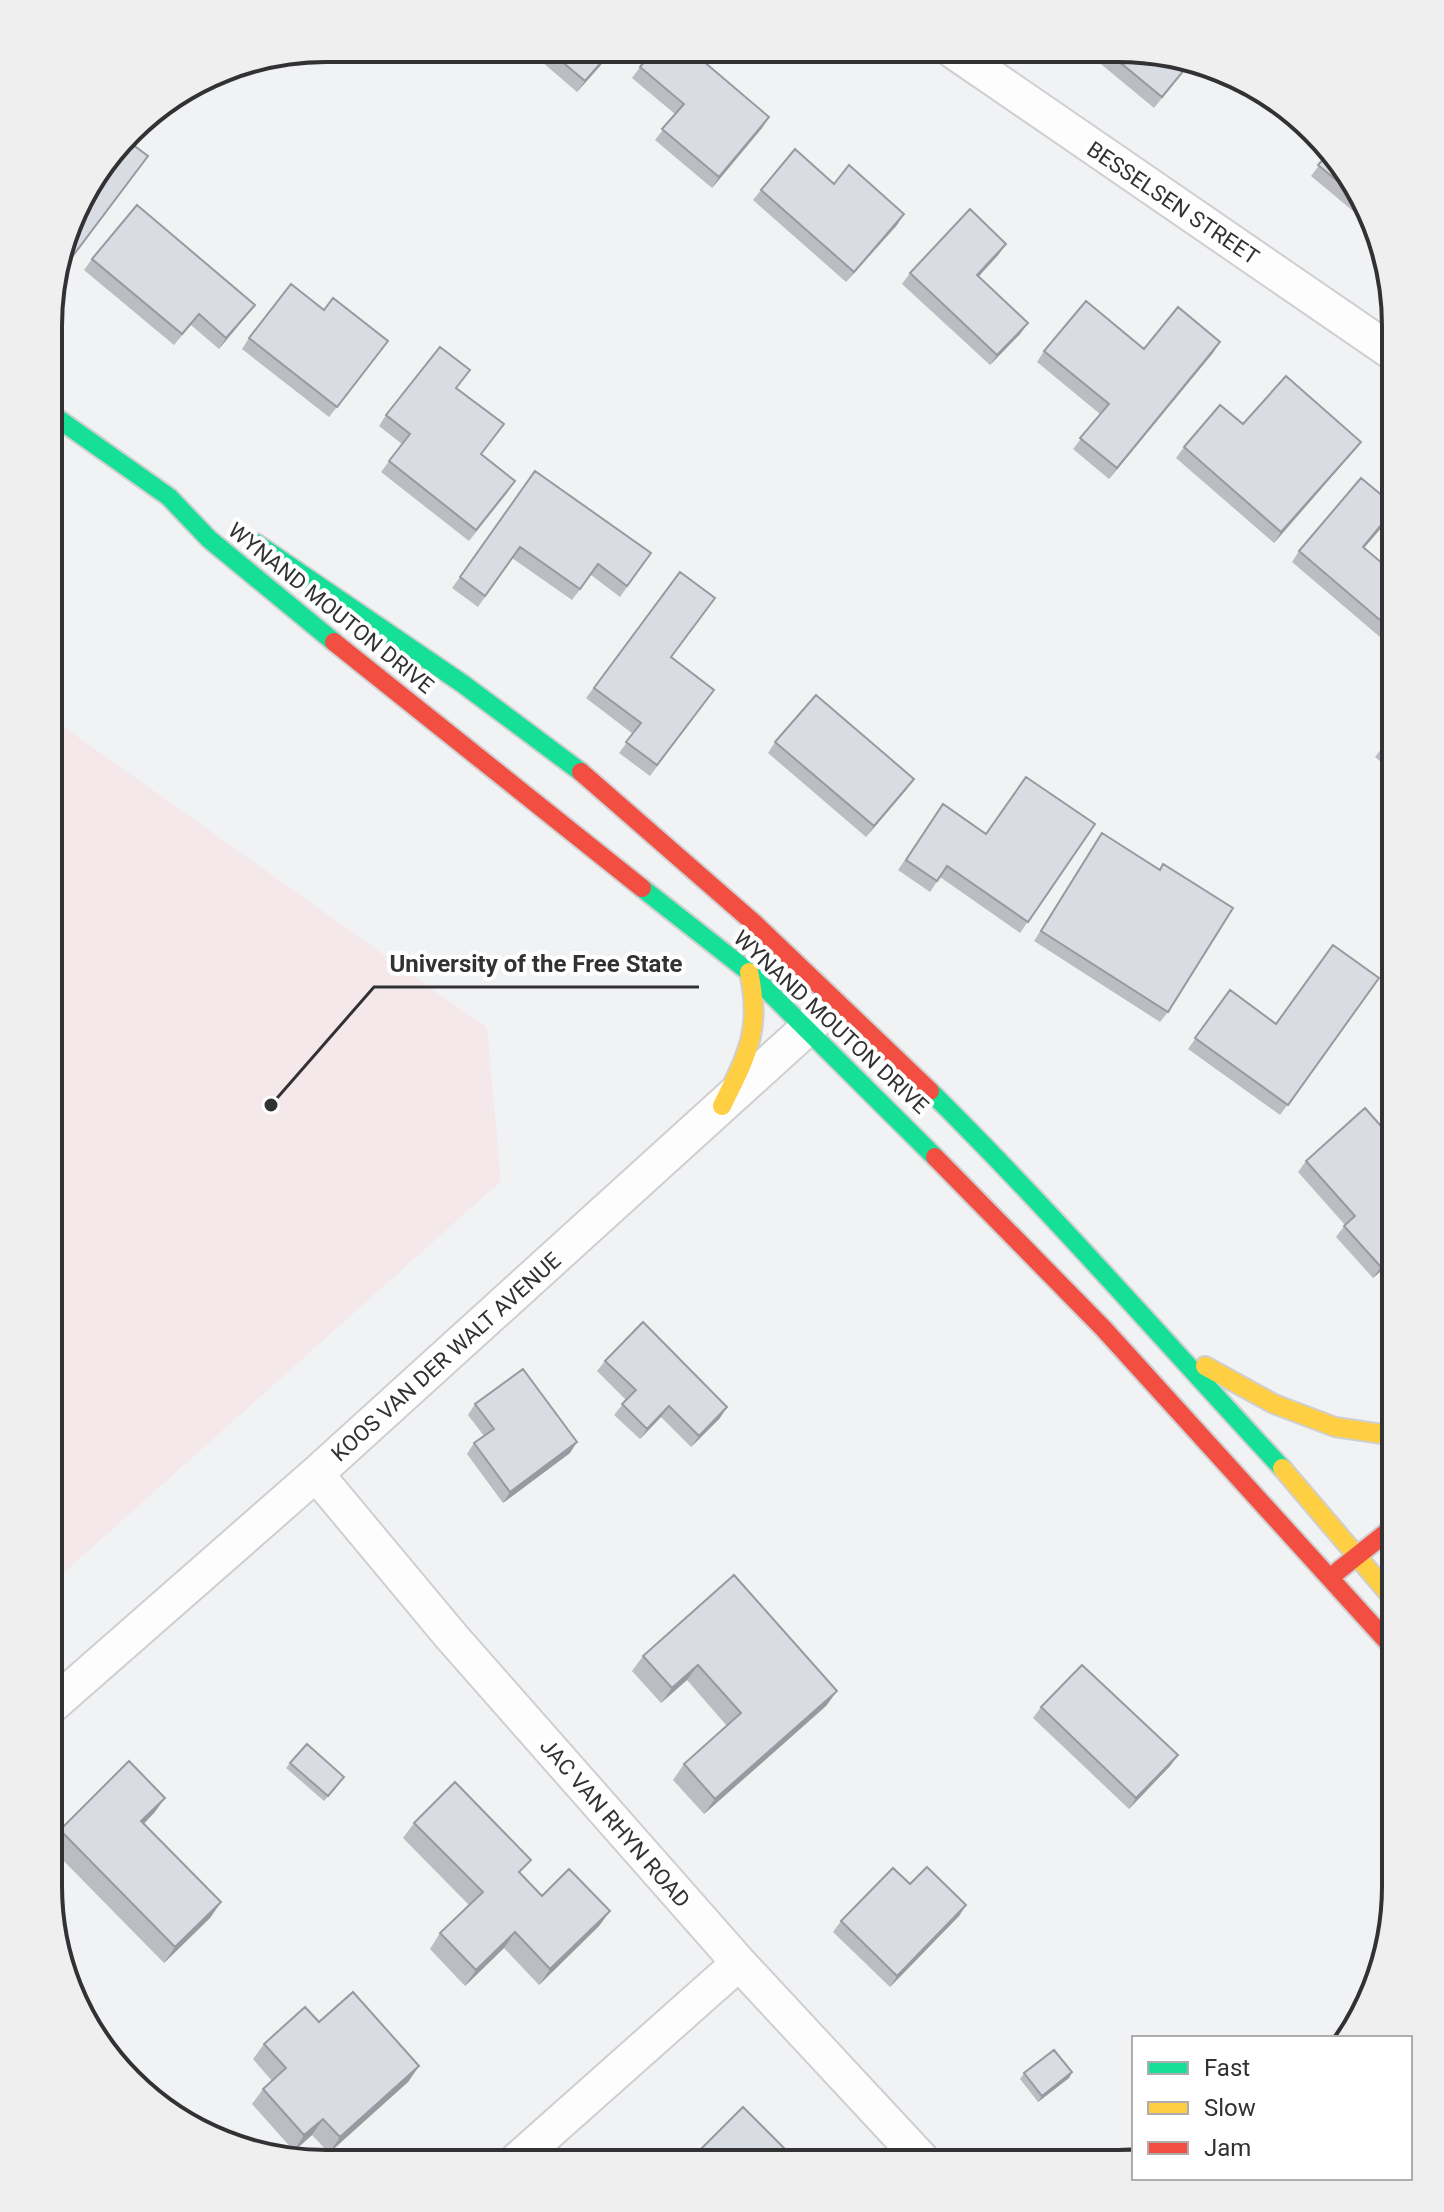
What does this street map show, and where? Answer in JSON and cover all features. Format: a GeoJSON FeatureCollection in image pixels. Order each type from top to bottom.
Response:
{"type":"FeatureCollection","features":[{"type":"Feature","properties":{"kind":"street","name":"BESSELSEN STREET"},"geometry":{"type":"LineString","coordinates":[[969,62],[1382,345]]}},
{"type":"Feature","properties":{"kind":"street","name":"WYNAND MOUTON DRIVE"},"geometry":{"type":"LineString","coordinates":[[62,421],[169,497],[209,539],[559,823],[749,972],[1103,1328],[1381,1637]]}},
{"type":"Feature","properties":{"kind":"street","name":"WYNAND MOUTON DRIVE"},"geometry":{"type":"LineString","coordinates":[[169,497],[212,516]]}},
{"type":"Feature","properties":{"kind":"street","name":"WYNAND MOUTON DRIVE"},"geometry":{"type":"LineString","coordinates":[[235,528],[467,688],[586,794],[771,935],[839,999],[1026,1189],[1165,1344],[1257,1439],[1359,1554],[1381,1584]]}},
{"type":"Feature","properties":{"kind":"street"},"geometry":{"type":"LineString","coordinates":[[559,823],[586,794]]}},
{"type":"Feature","properties":{"kind":"street"},"geometry":{"type":"LineString","coordinates":[[722,1106],[756,1034],[757,1005],[749,972]]}},
{"type":"Feature","properties":{"kind":"street","name":"KOOS VAN DER WALT AVENUE"},"geometry":{"type":"LineString","coordinates":[[62,1697],[316,1474],[839,999]]}},
{"type":"Feature","properties":{"kind":"street"},"geometry":{"type":"LineString","coordinates":[[1165,1344],[1274,1404],[1335,1427],[1381,1434]]}},
{"type":"Feature","properties":{"kind":"street","name":"JAC VAN RHYN ROAD"},"geometry":{"type":"LineString","coordinates":[[316,1474],[461,1647],[739,1963],[913,2150]]}},
{"type":"Feature","properties":{"kind":"street"},"geometry":{"type":"LineString","coordinates":[[1328,1579],[1381,1537]]}},
{"type":"Feature","properties":{"kind":"street"},"geometry":{"type":"LineString","coordinates":[[1368,1624],[1381,1614]]}},
{"type":"Feature","properties":{"kind":"street"},"geometry":{"type":"LineString","coordinates":[[529,2150],[739,1963]]}},
{"type":"Feature","properties":{"kind":"shaded area"},"geometry":{"type":"Polygon","coordinates":[[[62,726],[487,1028],[501,1181],[62,1574],[62,726]]]}},
{"type":"Feature","properties":{"kind":"building"},"geometry":{"type":"Polygon","coordinates":[[[562,62],[602,62],[585,81],[562,62]]]}},
{"type":"Feature","properties":{"kind":"building"},"geometry":{"type":"Polygon","coordinates":[[[644,62],[704,62],[769,117],[719,177],[662,129],[684,104],[640,67],[644,62]]]}},
{"type":"Feature","properties":{"kind":"building"},"geometry":{"type":"Polygon","coordinates":[[[1120,62],[1184,71],[1162,97],[1120,62]]]}},
{"type":"Feature","properties":{"kind":"building"},"geometry":{"type":"Polygon","coordinates":[[[134,145],[148,156],[71,259],[89,209],[106,179],[134,145]]]}},
{"type":"Feature","properties":{"kind":"building"},"geometry":{"type":"Polygon","coordinates":[[[795,149],[834,184],[849,165],[904,214],[854,272],[761,190],[795,149]]]}},
{"type":"Feature","properties":{"kind":"building"},"geometry":{"type":"Polygon","coordinates":[[[1323,160],[1339,182],[1318,165],[1323,160]]]}},
{"type":"Feature","properties":{"kind":"building"},"geometry":{"type":"Polygon","coordinates":[[[137,205],[255,305],[226,338],[199,314],[182,334],[92,259],[137,205]]]}},
{"type":"Feature","properties":{"kind":"building"},"geometry":{"type":"Polygon","coordinates":[[[970,209],[1006,244],[977,275],[1028,323],[997,355],[910,273],[970,209]]]}},
{"type":"Feature","properties":{"kind":"building"},"geometry":{"type":"Polygon","coordinates":[[[291,284],[324,310],[333,298],[388,341],[337,407],[249,338],[291,284]]]}},
{"type":"Feature","properties":{"kind":"building"},"geometry":{"type":"Polygon","coordinates":[[[1086,301],[1144,349],[1178,307],[1220,342],[1117,468],[1080,438],[1109,404],[1044,351],[1086,301]]]}},
{"type":"Feature","properties":{"kind":"building"},"geometry":{"type":"Polygon","coordinates":[[[440,347],[470,370],[456,388],[504,424],[481,454],[515,481],[476,530],[389,461],[410,434],[386,415],[440,347]]]}},
{"type":"Feature","properties":{"kind":"building"},"geometry":{"type":"Polygon","coordinates":[[[1286,376],[1361,442],[1281,532],[1184,447],[1220,405],[1243,424],[1286,376]]]}},
{"type":"Feature","properties":{"kind":"building"},"geometry":{"type":"Polygon","coordinates":[[[535,471],[651,553],[627,586],[598,564],[580,589],[520,547],[485,596],[460,577],[535,471]]]}},
{"type":"Feature","properties":{"kind":"building"},"geometry":{"type":"Polygon","coordinates":[[[1361,478],[1382,495],[1382,524],[1363,547],[1382,563],[1382,622],[1299,551],[1361,478]]]}},
{"type":"Feature","properties":{"kind":"building"},"geometry":{"type":"Polygon","coordinates":[[[680,572],[715,598],[671,657],[714,690],[657,765],[626,742],[641,723],[594,688],[680,572]]]}},
{"type":"Feature","properties":{"kind":"building"},"geometry":{"type":"Polygon","coordinates":[[[816,695],[914,779],[874,826],[775,742],[816,695]]]}},
{"type":"Feature","properties":{"kind":"building"},"geometry":{"type":"Polygon","coordinates":[[[1026,777],[1095,824],[1028,922],[947,866],[937,881],[906,860],[943,804],[986,834],[1026,777]]]}},
{"type":"Feature","properties":{"kind":"building"},"geometry":{"type":"Polygon","coordinates":[[[1102,833],[1160,870],[1163,864],[1233,908],[1168,1012],[1041,931],[1102,833]]]}},
{"type":"Feature","properties":{"kind":"building"},"geometry":{"type":"Polygon","coordinates":[[[1333,945],[1379,978],[1288,1105],[1195,1038],[1230,990],[1276,1024],[1333,945]]]}},
{"type":"Feature","properties":{"kind":"building"},"geometry":{"type":"Polygon","coordinates":[[[1365,1108],[1381,1127],[1381,1267],[1344,1226],[1355,1216],[1306,1161],[1365,1108]]]}},
{"type":"Feature","properties":{"kind":"building"},"geometry":{"type":"Polygon","coordinates":[[[643,1322],[727,1407],[699,1436],[669,1406],[647,1429],[622,1404],[636,1390],[605,1361],[643,1322]]]}},
{"type":"Feature","properties":{"kind":"building"},"geometry":{"type":"Polygon","coordinates":[[[523,1369],[577,1442],[510,1492],[474,1443],[494,1429],[475,1404],[523,1369]]]}},
{"type":"Feature","properties":{"kind":"building"},"geometry":{"type":"Polygon","coordinates":[[[734,1575],[837,1691],[715,1799],[684,1764],[741,1713],[698,1665],[672,1688],[643,1656],[734,1575]]]}},
{"type":"Feature","properties":{"kind":"building"},"geometry":{"type":"Polygon","coordinates":[[[1082,1665],[1178,1755],[1136,1798],[1041,1707],[1082,1665]]]}},
{"type":"Feature","properties":{"kind":"building"},"geometry":{"type":"Polygon","coordinates":[[[307,1744],[344,1777],[328,1796],[290,1763],[307,1744]]]}},
{"type":"Feature","properties":{"kind":"building"},"geometry":{"type":"Polygon","coordinates":[[[129,1761],[165,1798],[141,1821],[221,1902],[175,1947],[62,1832],[62,1828],[129,1761]]]}},
{"type":"Feature","properties":{"kind":"building"},"geometry":{"type":"Polygon","coordinates":[[[455,1782],[531,1860],[519,1872],[542,1896],[569,1869],[610,1911],[550,1969],[515,1932],[476,1970],[440,1933],[483,1892],[414,1823],[455,1782]]]}},
{"type":"Feature","properties":{"kind":"building"},"geometry":{"type":"Polygon","coordinates":[[[927,1867],[966,1905],[897,1976],[841,1921],[893,1868],[910,1884],[927,1867]]]}},
{"type":"Feature","properties":{"kind":"building"},"geometry":{"type":"Polygon","coordinates":[[[353,1992],[419,2066],[340,2137],[323,2119],[304,2135],[263,2089],[286,2068],[264,2044],[305,2007],[319,2022],[353,1992]]]}},
{"type":"Feature","properties":{"kind":"building"},"geometry":{"type":"Polygon","coordinates":[[[1054,2050],[1072,2072],[1042,2096],[1024,2073],[1054,2050]]]}},
{"type":"Feature","properties":{"kind":"building"},"geometry":{"type":"Polygon","coordinates":[[[743,2107],[786,2150],[700,2150],[743,2107]]]}},
{"type":"Feature","properties":{"kind":"traffic: fast"},"geometry":{"type":"LineString","coordinates":[[62,421],[169,497],[209,539],[334,642]]}},
{"type":"Feature","properties":{"kind":"traffic: fast"},"geometry":{"type":"LineString","coordinates":[[256,543],[463,684],[581,772]]}},
{"type":"Feature","properties":{"kind":"traffic: fast"},"geometry":{"type":"LineString","coordinates":[[642,888],[749,972],[935,1157]]}},
{"type":"Feature","properties":{"kind":"traffic: fast"},"geometry":{"type":"LineString","coordinates":[[930,1091],[1064,1230],[1282,1468]]}},
{"type":"Feature","properties":{"kind":"traffic: slow"},"geometry":{"type":"LineString","coordinates":[[722,1106],[750,1042],[754,1010],[749,972]]}},
{"type":"Feature","properties":{"kind":"traffic: slow"},"geometry":{"type":"LineString","coordinates":[[1205,1366],[1274,1404],[1335,1427],[1381,1434]]}},
{"type":"Feature","properties":{"kind":"traffic: slow"},"geometry":{"type":"LineString","coordinates":[[1282,1468],[1381,1585]]}},
{"type":"Feature","properties":{"kind":"traffic: jam"},"geometry":{"type":"LineString","coordinates":[[334,642],[642,888]]}},
{"type":"Feature","properties":{"kind":"traffic: jam"},"geometry":{"type":"LineString","coordinates":[[581,772],[754,923],[930,1091]]}},
{"type":"Feature","properties":{"kind":"traffic: jam"},"geometry":{"type":"LineString","coordinates":[[935,1157],[1103,1328],[1381,1635]]}},
{"type":"Feature","properties":{"kind":"traffic: jam"},"geometry":{"type":"LineString","coordinates":[[1338,1571],[1381,1537]]}},
{"type":"Feature","properties":{"kind":"place","name":"University of the Free State"},"geometry":{"type":"Point","coordinates":[271,1105]}}]}
